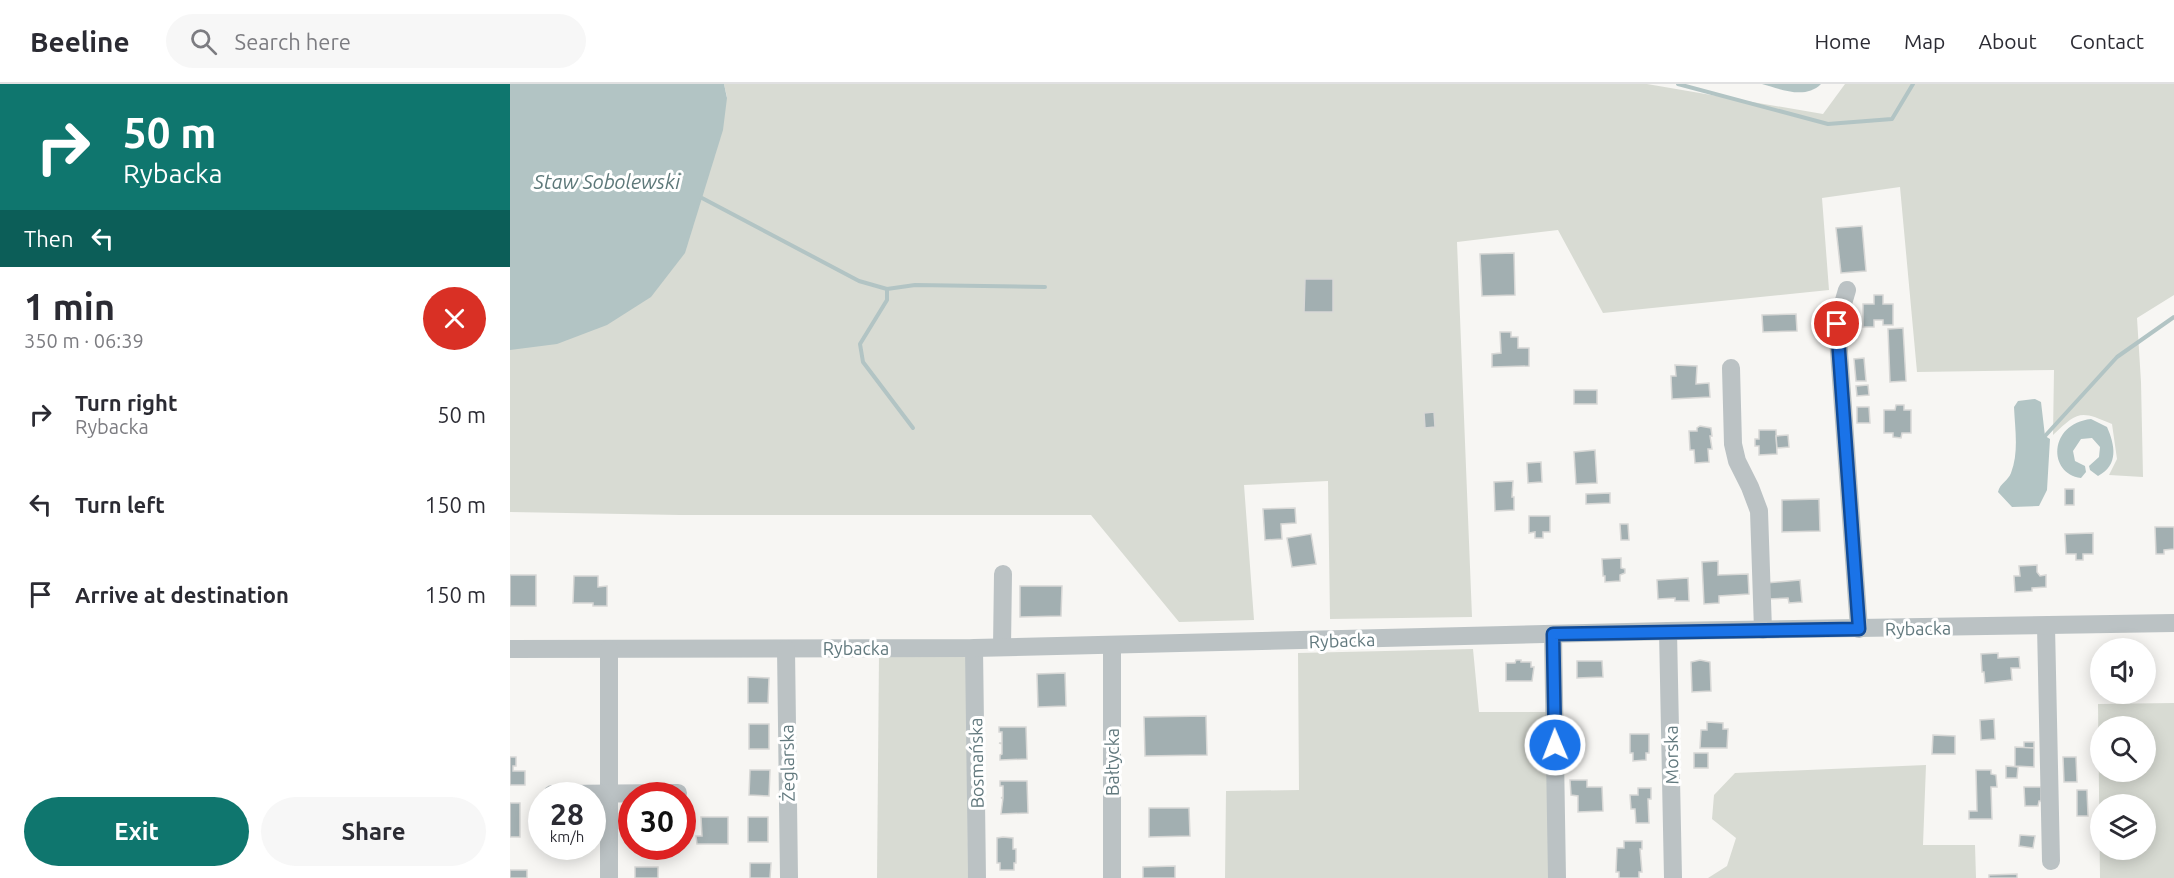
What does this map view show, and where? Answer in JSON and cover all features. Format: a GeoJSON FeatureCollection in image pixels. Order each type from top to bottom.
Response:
{"type":"FeatureCollection","features":[{"type":"Feature","properties":{"kind":"street"},"geometry":{"type":"LineString","coordinates":[[1846,290],[1837,324],[1859,629]]}},
{"type":"Feature","properties":{"kind":"street"},"geometry":{"type":"LineString","coordinates":[[1731,368],[1733,444],[1737,461],[1759,511],[1763,630]]}},
{"type":"Feature","properties":{"kind":"street"},"geometry":{"type":"LineString","coordinates":[[1002,647],[1003,574]]}},
{"type":"Feature","properties":{"kind":"street","name":"Rybacka"},"geometry":{"type":"LineString","coordinates":[[510,649],[974,648],[1553,634],[2174,623]]}},
{"type":"Feature","properties":{"kind":"street"},"geometry":{"type":"LineString","coordinates":[[2046,626],[2051,861]]}},
{"type":"Feature","properties":{"kind":"street","name":"Morska"},"geometry":{"type":"LineString","coordinates":[[1668,632],[1673,878]]}},
{"type":"Feature","properties":{"kind":"street"},"geometry":{"type":"LineString","coordinates":[[1553,634],[1557,878]]}},
{"type":"Feature","properties":{"kind":"street","name":"Bałtycka"},"geometry":{"type":"LineString","coordinates":[[1112,645],[1112,878]]}},
{"type":"Feature","properties":{"kind":"street","name":"Bosmańska"},"geometry":{"type":"LineString","coordinates":[[974,648],[977,878]]}},
{"type":"Feature","properties":{"kind":"street","name":"Żeglarska"},"geometry":{"type":"LineString","coordinates":[[786,649],[789,878]]}},
{"type":"Feature","properties":{"kind":"street"},"geometry":{"type":"LineString","coordinates":[[609,650],[609,878]]}},
{"type":"Feature","properties":{"kind":"street"},"geometry":{"type":"LineString","coordinates":[[609,794],[618,794]]}},
{"type":"Feature","properties":{"kind":"shaded area"},"geometry":{"type":"Polygon","coordinates":[[[724,84],[1647,84],[1823,114],[1845,84],[2174,84],[2174,295],[2137,318],[2143,477],[2109,475],[2117,459],[2112,424],[2093,416],[2080,415],[2068,421],[2053,435],[2054,370],[1917,372],[1900,187],[1822,198],[1829,290],[1603,313],[1558,230],[1457,242],[1472,617],[1330,619],[1328,481],[1244,485],[1254,620],[1179,622],[1091,515],[680,515],[510,512],[510,227],[727,97],[724,84]]]}},
{"type":"Feature","properties":{"kind":"shaded area"},"geometry":{"type":"Polygon","coordinates":[[[1473,649],[1479,712],[1560,712],[1563,878],[1225,878],[1226,791],[1299,790],[1298,653],[1473,649]]]}},
{"type":"Feature","properties":{"kind":"shaded area"},"geometry":{"type":"Polygon","coordinates":[[[967,652],[968,878],[877,878],[879,654],[967,652]]]}},
{"type":"Feature","properties":{"kind":"shaded area"},"geometry":{"type":"Polygon","coordinates":[[[2174,703],[2174,878],[2100,878],[2100,860],[2156,860],[2156,794],[2099,794],[2099,782],[2156,782],[2156,716],[2098,716],[2098,704],[2174,703]]]}},
{"type":"Feature","properties":{"kind":"shaded area"},"geometry":{"type":"Polygon","coordinates":[[[1926,765],[1923,845],[1975,845],[1976,878],[1708,878],[1727,866],[1736,838],[1712,819],[1714,795],[1735,773],[1926,765]]]}},
{"type":"Feature","properties":{"kind":"water","name":"Staw Sobolewski"},"geometry":{"type":"Polygon","coordinates":[[[510,84],[724,84],[727,98],[723,130],[685,253],[651,297],[607,325],[557,344],[510,350],[510,84]]]}},
{"type":"Feature","properties":{"kind":"water"},"geometry":{"type":"Polygon","coordinates":[[[1762,84],[1821,84],[1808,91],[1793,92],[1762,84]]]}},
{"type":"Feature","properties":{"kind":"water"},"geometry":{"type":"Polygon","coordinates":[[[2035,399],[2041,402],[2045,436],[2050,439],[2047,490],[2039,506],[2012,507],[1998,492],[2000,486],[2010,476],[2015,457],[2014,407],[2018,401],[2035,399]]]}},
{"type":"Feature","properties":{"kind":"water"},"geometry":{"type":"Polygon","coordinates":[[[2091,419],[2107,427],[2112,441],[2112,460],[2105,471],[2098,476],[2090,470],[2089,466],[2099,457],[2100,447],[2092,438],[2081,439],[2073,451],[2075,461],[2085,466],[2086,472],[2081,478],[2070,475],[2063,468],[2058,459],[2057,449],[2060,439],[2067,430],[2077,423],[2091,419]]]}},
{"type":"Feature","properties":{"kind":"building"},"geometry":{"type":"Polygon","coordinates":[[[1862,226],[1866,271],[1841,273],[1836,228],[1862,226]]]}},
{"type":"Feature","properties":{"kind":"building"},"geometry":{"type":"Polygon","coordinates":[[[1514,253],[1515,295],[1482,296],[1480,254],[1514,253]]]}},
{"type":"Feature","properties":{"kind":"building"},"geometry":{"type":"Polygon","coordinates":[[[1305,279],[1333,279],[1333,312],[1304,312],[1305,279]]]}},
{"type":"Feature","properties":{"kind":"building"},"geometry":{"type":"Polygon","coordinates":[[[1874,295],[1883,295],[1883,304],[1893,304],[1893,325],[1883,325],[1883,320],[1874,320],[1874,327],[1863,327],[1863,304],[1874,304],[1874,295]]]}},
{"type":"Feature","properties":{"kind":"building"},"geometry":{"type":"Polygon","coordinates":[[[1796,314],[1797,331],[1763,332],[1762,315],[1796,314]]]}},
{"type":"Feature","properties":{"kind":"building"},"geometry":{"type":"Polygon","coordinates":[[[1903,328],[1906,381],[1890,382],[1888,329],[1903,328]]]}},
{"type":"Feature","properties":{"kind":"building"},"geometry":{"type":"Polygon","coordinates":[[[1500,332],[1511,332],[1511,337],[1518,337],[1518,348],[1529,348],[1529,366],[1492,367],[1492,354],[1501,353],[1500,332]]]}},
{"type":"Feature","properties":{"kind":"building"},"geometry":{"type":"Polygon","coordinates":[[[1864,358],[1866,381],[1856,381],[1854,359],[1864,358]]]}},
{"type":"Feature","properties":{"kind":"building"},"geometry":{"type":"Polygon","coordinates":[[[1675,365],[1697,366],[1696,384],[1709,383],[1710,397],[1672,399],[1671,376],[1676,376],[1675,365]]]}},
{"type":"Feature","properties":{"kind":"building"},"geometry":{"type":"Polygon","coordinates":[[[1868,385],[1869,395],[1857,396],[1856,386],[1868,385]]]}},
{"type":"Feature","properties":{"kind":"building"},"geometry":{"type":"Polygon","coordinates":[[[1574,390],[1597,390],[1597,404],[1574,404],[1574,390]]]}},
{"type":"Feature","properties":{"kind":"building"},"geometry":{"type":"Polygon","coordinates":[[[1896,405],[1904,405],[1904,410],[1911,410],[1911,433],[1902,433],[1901,438],[1893,437],[1893,433],[1884,433],[1884,410],[1895,410],[1896,405]]]}},
{"type":"Feature","properties":{"kind":"building"},"geometry":{"type":"Polygon","coordinates":[[[1857,407],[1869,407],[1870,423],[1857,423],[1857,407]]]}},
{"type":"Feature","properties":{"kind":"building"},"geometry":{"type":"Polygon","coordinates":[[[1434,412],[1435,427],[1425,428],[1424,413],[1434,412]]]}},
{"type":"Feature","properties":{"kind":"building"},"geometry":{"type":"Polygon","coordinates":[[[1700,426],[1711,428],[1712,449],[1708,449],[1709,462],[1695,463],[1694,450],[1690,450],[1689,431],[1697,431],[1700,426]]]}},
{"type":"Feature","properties":{"kind":"building"},"geometry":{"type":"Polygon","coordinates":[[[1759,430],[1776,430],[1777,454],[1759,455],[1759,446],[1755,446],[1755,439],[1759,439],[1759,430]]]}},
{"type":"Feature","properties":{"kind":"building"},"geometry":{"type":"Polygon","coordinates":[[[1788,435],[1789,447],[1777,448],[1776,436],[1788,435]]]}},
{"type":"Feature","properties":{"kind":"building"},"geometry":{"type":"Polygon","coordinates":[[[1595,450],[1597,483],[1576,484],[1574,452],[1595,450]]]}},
{"type":"Feature","properties":{"kind":"building"},"geometry":{"type":"Polygon","coordinates":[[[1541,462],[1542,482],[1528,483],[1527,463],[1541,462]]]}},
{"type":"Feature","properties":{"kind":"building"},"geometry":{"type":"Polygon","coordinates":[[[1513,481],[1514,510],[1495,511],[1494,482],[1513,481]]]}},
{"type":"Feature","properties":{"kind":"building"},"geometry":{"type":"Polygon","coordinates":[[[2065,489],[2074,489],[2074,505],[2065,505],[2065,489]]]}},
{"type":"Feature","properties":{"kind":"building"},"geometry":{"type":"Polygon","coordinates":[[[1610,493],[1610,503],[1586,504],[1586,494],[1610,493]]]}},
{"type":"Feature","properties":{"kind":"building"},"geometry":{"type":"Polygon","coordinates":[[[1819,499],[1820,531],[1782,532],[1782,500],[1819,499]]]}},
{"type":"Feature","properties":{"kind":"building"},"geometry":{"type":"Polygon","coordinates":[[[1295,508],[1296,523],[1281,524],[1282,539],[1265,540],[1263,509],[1295,508]]]}},
{"type":"Feature","properties":{"kind":"building"},"geometry":{"type":"Polygon","coordinates":[[[1529,516],[1550,516],[1550,532],[1543,532],[1543,538],[1535,538],[1535,532],[1529,533],[1529,516]]]}},
{"type":"Feature","properties":{"kind":"building"},"geometry":{"type":"Polygon","coordinates":[[[1620,524],[1628,524],[1629,540],[1621,540],[1620,524]]]}},
{"type":"Feature","properties":{"kind":"building"},"geometry":{"type":"Polygon","coordinates":[[[2155,527],[2174,527],[2174,549],[2164,550],[2164,554],[2156,554],[2155,527]]]}},
{"type":"Feature","properties":{"kind":"building"},"geometry":{"type":"Polygon","coordinates":[[[2093,533],[2093,554],[2083,554],[2083,560],[2076,560],[2076,554],[2066,554],[2065,534],[2093,533]]]}},
{"type":"Feature","properties":{"kind":"building"},"geometry":{"type":"Polygon","coordinates":[[[1311,534],[1316,564],[1292,567],[1287,538],[1311,534]]]}},
{"type":"Feature","properties":{"kind":"building"},"geometry":{"type":"Polygon","coordinates":[[[1621,558],[1621,568],[1625,569],[1625,573],[1620,575],[1620,581],[1605,582],[1602,559],[1621,558]]]}},
{"type":"Feature","properties":{"kind":"building"},"geometry":{"type":"Polygon","coordinates":[[[1718,561],[1718,575],[1748,574],[1749,594],[1719,596],[1719,603],[1704,604],[1702,562],[1718,561]]]}},
{"type":"Feature","properties":{"kind":"building"},"geometry":{"type":"Polygon","coordinates":[[[2037,565],[2037,572],[2040,576],[2046,575],[2046,587],[2015,592],[2014,576],[2020,576],[2019,566],[2037,565]]]}},
{"type":"Feature","properties":{"kind":"building"},"geometry":{"type":"Polygon","coordinates":[[[510,575],[536,575],[536,606],[510,606],[510,575]]]}},
{"type":"Feature","properties":{"kind":"building"},"geometry":{"type":"Polygon","coordinates":[[[574,576],[598,576],[598,587],[607,586],[607,606],[573,603],[574,576]]]}},
{"type":"Feature","properties":{"kind":"building"},"geometry":{"type":"Polygon","coordinates":[[[1688,578],[1689,601],[1675,601],[1675,598],[1658,599],[1657,580],[1688,578]]]}},
{"type":"Feature","properties":{"kind":"building"},"geometry":{"type":"Polygon","coordinates":[[[1800,580],[1802,602],[1789,603],[1788,598],[1767,599],[1766,583],[1800,580]]]}},
{"type":"Feature","properties":{"kind":"building"},"geometry":{"type":"Polygon","coordinates":[[[1020,586],[1062,586],[1061,616],[1020,617],[1020,586]]]}},
{"type":"Feature","properties":{"kind":"building"},"geometry":{"type":"Polygon","coordinates":[[[1998,653],[1998,658],[2019,657],[2020,668],[2011,668],[2012,680],[1985,683],[1981,654],[1998,653]]]}},
{"type":"Feature","properties":{"kind":"building"},"geometry":{"type":"Polygon","coordinates":[[[1516,660],[1531,662],[1531,667],[1534,667],[1532,681],[1506,681],[1506,663],[1515,663],[1516,660]]]}},
{"type":"Feature","properties":{"kind":"building"},"geometry":{"type":"Polygon","coordinates":[[[1700,660],[1710,662],[1711,691],[1692,692],[1691,662],[1700,660]]]}},
{"type":"Feature","properties":{"kind":"building"},"geometry":{"type":"Polygon","coordinates":[[[1577,661],[1602,661],[1603,677],[1577,678],[1577,661]]]}},
{"type":"Feature","properties":{"kind":"building"},"geometry":{"type":"Polygon","coordinates":[[[1065,673],[1066,706],[1038,707],[1037,674],[1065,673]]]}},
{"type":"Feature","properties":{"kind":"building"},"geometry":{"type":"Polygon","coordinates":[[[748,677],[769,678],[768,703],[748,703],[748,677]]]}},
{"type":"Feature","properties":{"kind":"building"},"geometry":{"type":"Polygon","coordinates":[[[1206,716],[1207,755],[1145,756],[1144,717],[1206,716]]]}},
{"type":"Feature","properties":{"kind":"building"},"geometry":{"type":"Polygon","coordinates":[[[1994,719],[1995,739],[1981,740],[1980,720],[1994,719]]]}},
{"type":"Feature","properties":{"kind":"building"},"geometry":{"type":"Polygon","coordinates":[[[1707,722],[1723,723],[1723,729],[1728,729],[1727,748],[1700,748],[1701,730],[1707,730],[1707,722]]]}},
{"type":"Feature","properties":{"kind":"building"},"geometry":{"type":"Polygon","coordinates":[[[749,724],[769,724],[769,749],[749,749],[749,724]]]}},
{"type":"Feature","properties":{"kind":"building"},"geometry":{"type":"Polygon","coordinates":[[[999,727],[1026,727],[1027,759],[1000,760],[1002,744],[999,743],[1002,743],[1002,732],[999,732],[999,727]]]}},
{"type":"Feature","properties":{"kind":"building"},"geometry":{"type":"Polygon","coordinates":[[[1630,734],[1649,734],[1649,753],[1646,753],[1646,760],[1633,761],[1633,753],[1630,753],[1630,734]]]}},
{"type":"Feature","properties":{"kind":"building"},"geometry":{"type":"Polygon","coordinates":[[[1933,735],[1955,736],[1955,754],[1932,754],[1933,735]]]}},
{"type":"Feature","properties":{"kind":"building"},"geometry":{"type":"Polygon","coordinates":[[[2024,742],[2034,742],[2034,748],[2024,748],[2024,742]]]}},
{"type":"Feature","properties":{"kind":"building"},"geometry":{"type":"Polygon","coordinates":[[[2015,747],[2034,748],[2034,767],[2015,766],[2015,747]]]}},
{"type":"Feature","properties":{"kind":"building"},"geometry":{"type":"Polygon","coordinates":[[[1694,753],[1708,753],[1708,768],[1694,768],[1694,753]]]}},
{"type":"Feature","properties":{"kind":"building"},"geometry":{"type":"Polygon","coordinates":[[[510,757],[516,757],[516,766],[513,766],[513,771],[525,771],[525,785],[510,785],[510,757]]]}},
{"type":"Feature","properties":{"kind":"building"},"geometry":{"type":"Polygon","coordinates":[[[2063,757],[2076,757],[2077,782],[2064,782],[2063,757]]]}},
{"type":"Feature","properties":{"kind":"building"},"geometry":{"type":"Polygon","coordinates":[[[2006,766],[2018,767],[2017,778],[2006,778],[2006,766]]]}},
{"type":"Feature","properties":{"kind":"building"},"geometry":{"type":"Polygon","coordinates":[[[750,770],[770,770],[769,796],[749,795],[750,770]]]}},
{"type":"Feature","properties":{"kind":"building"},"geometry":{"type":"Polygon","coordinates":[[[1976,770],[1991,770],[1991,774],[1996,775],[1997,787],[1991,787],[1992,819],[1969,819],[1969,811],[1977,811],[1976,770]]]}},
{"type":"Feature","properties":{"kind":"building"},"geometry":{"type":"Polygon","coordinates":[[[1570,780],[1587,780],[1587,787],[1602,787],[1603,811],[1578,812],[1578,796],[1571,795],[1570,780]]]}},
{"type":"Feature","properties":{"kind":"building"},"geometry":{"type":"Polygon","coordinates":[[[1000,781],[1027,781],[1028,813],[1001,814],[1003,786],[1000,786],[1000,781]]]}},
{"type":"Feature","properties":{"kind":"building"},"geometry":{"type":"Polygon","coordinates":[[[2024,787],[2041,787],[2041,801],[2038,806],[2025,806],[2024,787]]]}},
{"type":"Feature","properties":{"kind":"building"},"geometry":{"type":"Polygon","coordinates":[[[1638,788],[1651,788],[1651,799],[1648,799],[1649,823],[1636,823],[1635,809],[1631,809],[1630,795],[1638,795],[1638,788]]]}},
{"type":"Feature","properties":{"kind":"building"},"geometry":{"type":"Polygon","coordinates":[[[2077,790],[2087,790],[2088,816],[2077,816],[2077,790]]]}},
{"type":"Feature","properties":{"kind":"building"},"geometry":{"type":"Polygon","coordinates":[[[510,803],[520,803],[520,837],[510,837],[510,803]]]}},
{"type":"Feature","properties":{"kind":"building"},"geometry":{"type":"Polygon","coordinates":[[[1149,808],[1189,808],[1190,836],[1149,837],[1149,808]]]}},
{"type":"Feature","properties":{"kind":"building"},"geometry":{"type":"Polygon","coordinates":[[[701,817],[728,817],[728,844],[697,844],[696,836],[702,836],[701,817]]]}},
{"type":"Feature","properties":{"kind":"building"},"geometry":{"type":"Polygon","coordinates":[[[748,817],[768,817],[768,842],[748,842],[748,817]]]}},
{"type":"Feature","properties":{"kind":"building"},"geometry":{"type":"Polygon","coordinates":[[[2020,835],[2035,836],[2033,848],[2019,846],[2020,835]]]}},
{"type":"Feature","properties":{"kind":"building"},"geometry":{"type":"Polygon","coordinates":[[[997,838],[1013,838],[1013,849],[1016,849],[1014,870],[1000,870],[1000,863],[997,863],[997,838]]]}},
{"type":"Feature","properties":{"kind":"building"},"geometry":{"type":"Polygon","coordinates":[[[1624,841],[1642,841],[1642,849],[1640,849],[1642,872],[1639,872],[1639,878],[1619,878],[1619,872],[1616,872],[1617,848],[1624,848],[1624,841]]]}},
{"type":"Feature","properties":{"kind":"building"},"geometry":{"type":"Polygon","coordinates":[[[750,863],[771,863],[770,878],[750,878],[750,863]]]}},
{"type":"Feature","properties":{"kind":"building"},"geometry":{"type":"Polygon","coordinates":[[[1175,866],[1175,878],[1143,878],[1143,867],[1175,866]]]}},
{"type":"Feature","properties":{"kind":"building"},"geometry":{"type":"Polygon","coordinates":[[[635,867],[658,867],[658,878],[635,878],[635,867]]]}},
{"type":"Feature","properties":{"kind":"building"},"geometry":{"type":"Polygon","coordinates":[[[510,870],[527,870],[527,878],[510,878],[510,870]]]}},
{"type":"Feature","properties":{"kind":"building"},"geometry":{"type":"Polygon","coordinates":[[[2017,874],[2017,878],[1989,878],[1989,875],[2017,874]]]}},
{"type":"Feature","properties":{"kind":"waterway"},"geometry":{"type":"LineString","coordinates":[[1678,84],[1828,124],[1892,119],[1913,84]]}},
{"type":"Feature","properties":{"kind":"waterway"},"geometry":{"type":"LineString","coordinates":[[702,198],[859,281],[887,289],[915,285],[1045,287]]}},
{"type":"Feature","properties":{"kind":"waterway"},"geometry":{"type":"LineString","coordinates":[[887,289],[887,300],[860,344],[863,362],[913,428]]}},
{"type":"Feature","properties":{"kind":"waterway"},"geometry":{"type":"LineString","coordinates":[[2045,436],[2117,357],[2174,317]]}},
{"type":"Feature","properties":{"kind":"route"},"geometry":{"type":"LineString","coordinates":[[1555,745],[1553,634],[1859,629],[1837,324]]}}]}
